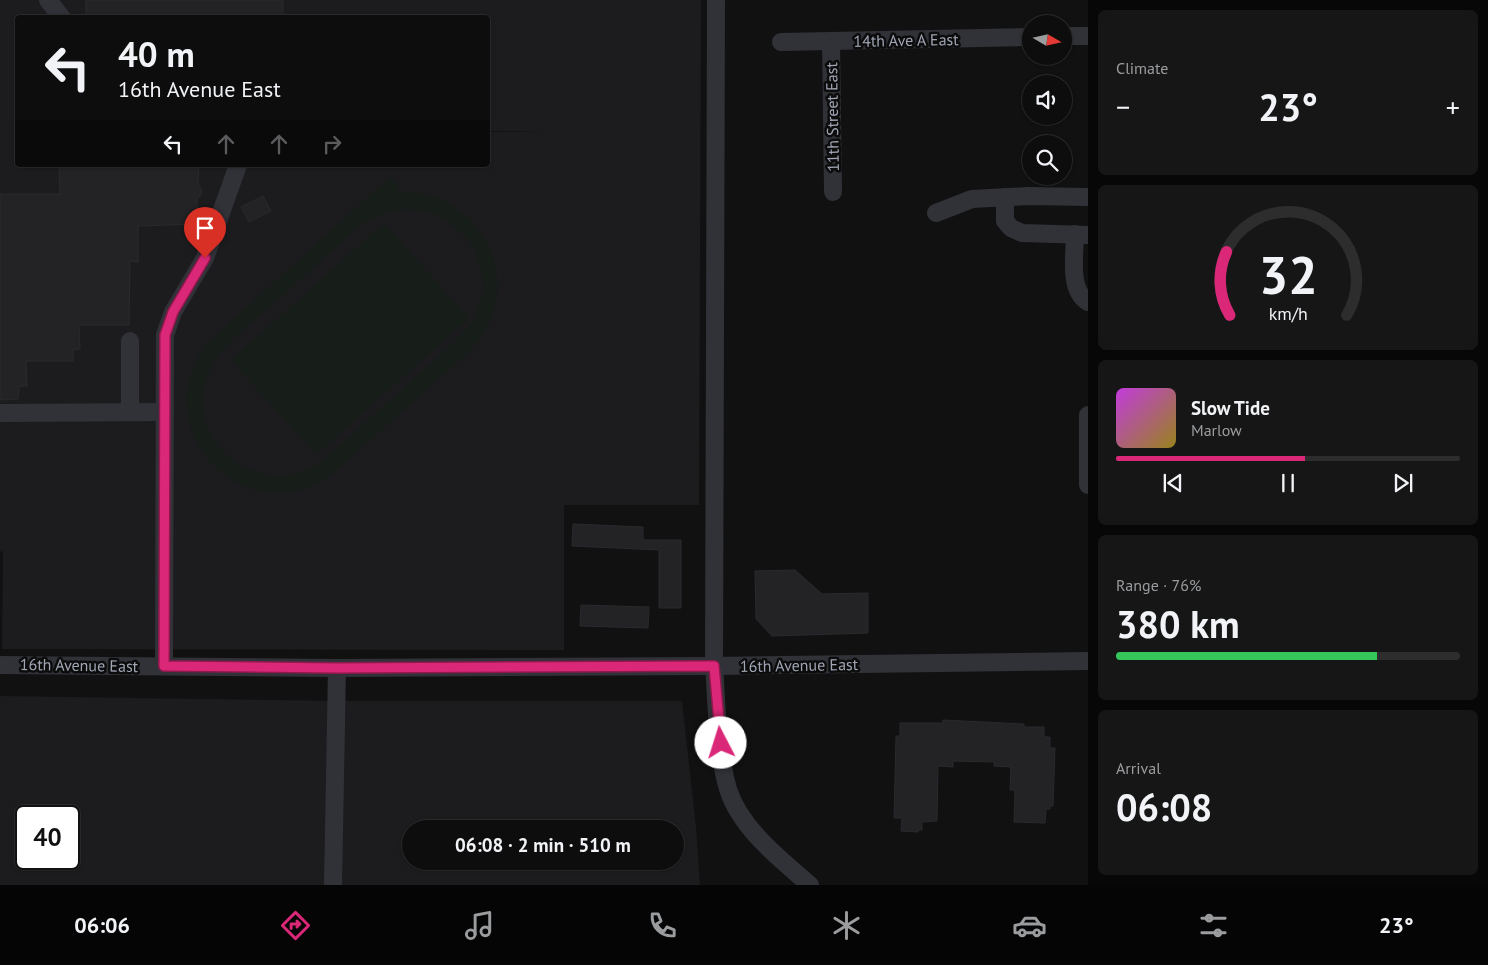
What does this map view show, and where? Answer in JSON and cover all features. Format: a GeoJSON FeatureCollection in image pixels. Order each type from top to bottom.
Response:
{"type":"FeatureCollection","features":[{"type":"Feature","properties":{"kind":"street"},"geometry":{"type":"LineString","coordinates":[[48,0],[60,15]]}},
{"type":"Feature","properties":{"kind":"street"},"geometry":{"type":"LineString","coordinates":[[716,0],[714,666],[722,764],[729,791],[742,815],[758,837],[810,885]]}},
{"type":"Feature","properties":{"kind":"street"},"geometry":{"type":"LineString","coordinates":[[1072,36],[1088,36]]}},
{"type":"Feature","properties":{"kind":"street","name":"14th Ave A East"},"geometry":{"type":"LineString","coordinates":[[781,42],[1022,37]]}},
{"type":"Feature","properties":{"kind":"street","name":"11th Street East"},"geometry":{"type":"LineString","coordinates":[[831,42],[833,192]]}},
{"type":"Feature","properties":{"kind":"street"},"geometry":{"type":"LineString","coordinates":[[164,666],[165,335],[173,312],[205,258],[237,167]]}},
{"type":"Feature","properties":{"kind":"street"},"geometry":{"type":"LineString","coordinates":[[936,213],[972,199],[1028,196],[1088,197]]}},
{"type":"Feature","properties":{"kind":"street"},"geometry":{"type":"LineString","coordinates":[[1005,197],[1005,221],[1011,228],[1022,233],[1081,234],[1081,272],[1075,281],[1078,293],[1088,302]]}},
{"type":"Feature","properties":{"kind":"street"},"geometry":{"type":"LineString","coordinates":[[130,341],[130,412]]}},
{"type":"Feature","properties":{"kind":"street"},"geometry":{"type":"LineString","coordinates":[[0,413],[165,412]]}},
{"type":"Feature","properties":{"kind":"street"},"geometry":{"type":"LineString","coordinates":[[1088,415],[1088,485]]}},
{"type":"Feature","properties":{"kind":"street","name":"16th Avenue East"},"geometry":{"type":"LineString","coordinates":[[0,665],[337,668],[714,666],[1088,661]]}},
{"type":"Feature","properties":{"kind":"street"},"geometry":{"type":"LineString","coordinates":[[333,885],[337,668]]}},
{"type":"Feature","properties":{"kind":"shaded area"},"geometry":{"type":"Polygon","coordinates":[[[0,0],[701,0],[699,505],[564,505],[564,650],[2,649],[3,552],[0,551],[0,0]]]}},
{"type":"Feature","properties":{"kind":"shaded area"},"geometry":{"type":"Polygon","coordinates":[[[390,177],[400,188],[396,193],[416,193],[434,196],[457,209],[479,230],[493,256],[496,270],[496,299],[489,324],[478,342],[336,471],[314,486],[290,492],[266,492],[245,486],[225,476],[209,461],[196,442],[189,420],[186,395],[190,376],[204,346],[390,177]],[[404,209],[375,217],[365,222],[240,332],[222,351],[209,372],[203,393],[204,414],[210,432],[220,448],[235,462],[252,471],[272,475],[294,474],[314,467],[450,346],[472,322],[483,292],[482,276],[475,251],[468,239],[446,220],[430,212],[404,209]]]}},
{"type":"Feature","properties":{"kind":"shaded area"},"geometry":{"type":"Polygon","coordinates":[[[384,223],[469,318],[316,455],[231,360],[384,223]]]}},
{"type":"Feature","properties":{"kind":"shaded area"},"geometry":{"type":"Polygon","coordinates":[[[0,696],[344,701],[682,701],[696,827],[700,885],[0,885],[0,696]]]}},
{"type":"Feature","properties":{"kind":"building"},"geometry":{"type":"Polygon","coordinates":[[[86,0],[283,0],[283,15],[86,15],[86,0]]]}},
{"type":"Feature","properties":{"kind":"building"},"geometry":{"type":"Polygon","coordinates":[[[59,167],[199,167],[198,184],[202,191],[197,199],[197,224],[138,226],[138,262],[130,261],[129,325],[79,325],[80,349],[73,350],[73,361],[26,361],[27,386],[19,386],[18,399],[0,400],[0,194],[60,194],[59,167]]]}},
{"type":"Feature","properties":{"kind":"building"},"geometry":{"type":"Polygon","coordinates":[[[263,196],[271,211],[249,222],[241,207],[263,196]]]}},
{"type":"Feature","properties":{"kind":"building"},"geometry":{"type":"Polygon","coordinates":[[[573,524],[643,527],[643,540],[681,540],[681,608],[659,608],[659,550],[572,546],[573,524]]]}},
{"type":"Feature","properties":{"kind":"building"},"geometry":{"type":"Polygon","coordinates":[[[795,570],[822,594],[868,593],[868,633],[772,636],[756,619],[755,571],[795,570]]]}},
{"type":"Feature","properties":{"kind":"building"},"geometry":{"type":"Polygon","coordinates":[[[581,605],[649,607],[648,628],[580,626],[581,605]]]}},
{"type":"Feature","properties":{"kind":"building"},"geometry":{"type":"Polygon","coordinates":[[[943,720],[1024,724],[1024,727],[1044,727],[1044,737],[1050,737],[1050,748],[1055,748],[1053,806],[1050,806],[1050,809],[1046,809],[1045,823],[1014,822],[1015,790],[1010,790],[1011,767],[994,766],[994,762],[953,761],[953,767],[938,766],[937,821],[922,822],[922,830],[918,830],[918,832],[901,831],[902,818],[894,818],[896,736],[900,736],[900,723],[943,723],[943,720]]]}},
{"type":"Feature","properties":{"kind":"route"},"geometry":{"type":"LineString","coordinates":[[205,258],[173,312],[165,335],[164,666],[337,668],[714,666],[721,743]]}}]}
